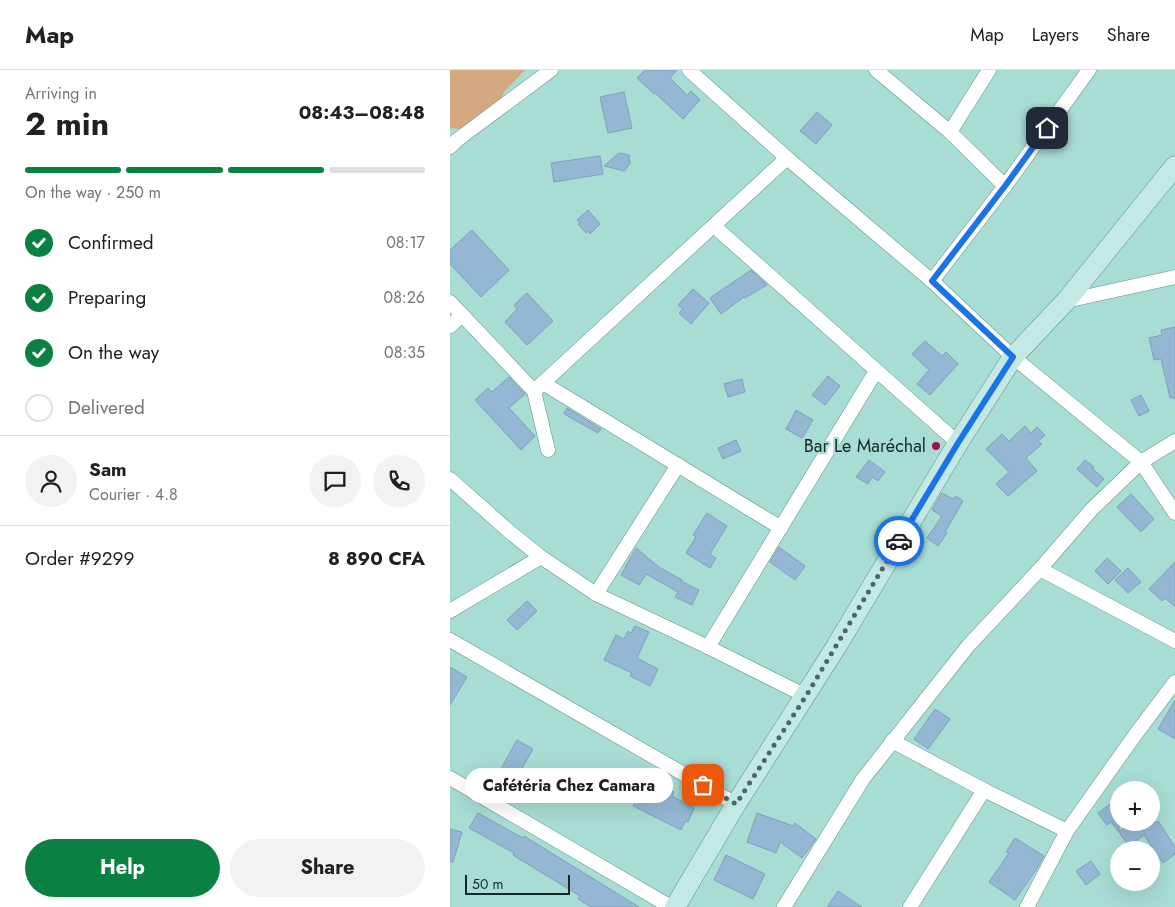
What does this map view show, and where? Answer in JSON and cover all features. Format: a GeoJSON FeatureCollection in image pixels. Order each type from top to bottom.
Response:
{"type":"FeatureCollection","features":[{"type":"Feature","properties":{"kind":"street"},"geometry":{"type":"LineString","coordinates":[[452,141],[551,70]]}},
{"type":"Feature","properties":{"kind":"street"},"geometry":{"type":"LineString","coordinates":[[689,70],[787,158],[932,281],[1013,357],[1141,462],[1175,513]]}},
{"type":"Feature","properties":{"kind":"street"},"geometry":{"type":"LineString","coordinates":[[876,70],[950,132],[1005,186]]}},
{"type":"Feature","properties":{"kind":"street"},"geometry":{"type":"LineString","coordinates":[[950,132],[989,70]]}},
{"type":"Feature","properties":{"kind":"street"},"geometry":{"type":"LineString","coordinates":[[932,281],[1005,186],[1089,70]]}},
{"type":"Feature","properties":{"kind":"street"},"geometry":{"type":"LineString","coordinates":[[539,387],[787,158]]}},
{"type":"Feature","properties":{"kind":"street"},"geometry":{"type":"LineString","coordinates":[[450,778],[673,907],[736,804],[806,696],[958,443],[1013,357],[1066,301],[1175,166]]}},
{"type":"Feature","properties":{"kind":"street"},"geometry":{"type":"LineString","coordinates":[[714,226],[958,443]]}},
{"type":"Feature","properties":{"kind":"street"},"geometry":{"type":"LineString","coordinates":[[1066,301],[1175,277]]}},
{"type":"Feature","properties":{"kind":"street"},"geometry":{"type":"LineString","coordinates":[[450,302],[539,387],[678,465],[781,528]]}},
{"type":"Feature","properties":{"kind":"street"},"geometry":{"type":"LineString","coordinates":[[450,326],[462,315]]}},
{"type":"Feature","properties":{"kind":"street"},"geometry":{"type":"LineString","coordinates":[[708,647],[876,371]]}},
{"type":"Feature","properties":{"kind":"street"},"geometry":{"type":"LineString","coordinates":[[539,387],[548,450]]}},
{"type":"Feature","properties":{"kind":"street"},"geometry":{"type":"LineString","coordinates":[[784,907],[863,779],[968,646],[1040,569],[1092,509],[1141,462],[1175,441]]}},
{"type":"Feature","properties":{"kind":"street"},"geometry":{"type":"LineString","coordinates":[[596,594],[678,465]]}},
{"type":"Feature","properties":{"kind":"street"},"geometry":{"type":"LineString","coordinates":[[450,479],[541,557],[596,594],[806,696]]}},
{"type":"Feature","properties":{"kind":"street"},"geometry":{"type":"LineString","coordinates":[[450,611],[541,557]]}},
{"type":"Feature","properties":{"kind":"street"},"geometry":{"type":"LineString","coordinates":[[1040,569],[1175,641]]}},
{"type":"Feature","properties":{"kind":"street"},"geometry":{"type":"LineString","coordinates":[[450,640],[736,804]]}},
{"type":"Feature","properties":{"kind":"street"},"geometry":{"type":"LineString","coordinates":[[1027,907],[1067,831],[1175,682]]}},
{"type":"Feature","properties":{"kind":"street"},"geometry":{"type":"LineString","coordinates":[[892,741],[1067,831]]}},
{"type":"Feature","properties":{"kind":"street"},"geometry":{"type":"LineString","coordinates":[[910,907],[984,790]]}},
{"type":"Feature","properties":{"kind":"shaded area"},"geometry":{"type":"Polygon","coordinates":[[[450,70],[525,70],[504,92],[497,108],[470,130],[450,128],[450,70]]]}},
{"type":"Feature","properties":{"kind":"building"},"geometry":{"type":"Polygon","coordinates":[[[645,70],[677,70],[670,78],[687,95],[691,91],[700,100],[683,119],[637,78],[645,70]]]}},
{"type":"Feature","properties":{"kind":"building"},"geometry":{"type":"Polygon","coordinates":[[[624,92],[632,128],[608,133],[600,97],[624,92]]]}},
{"type":"Feature","properties":{"kind":"building"},"geometry":{"type":"Polygon","coordinates":[[[817,112],[832,125],[816,144],[800,131],[817,112]]]}},
{"type":"Feature","properties":{"kind":"building"},"geometry":{"type":"Polygon","coordinates":[[[619,153],[629,155],[630,164],[624,171],[604,166],[619,153]]]}},
{"type":"Feature","properties":{"kind":"building"},"geometry":{"type":"Polygon","coordinates":[[[600,156],[603,174],[554,182],[551,163],[600,156]]]}},
{"type":"Feature","properties":{"kind":"building"},"geometry":{"type":"Polygon","coordinates":[[[588,210],[600,224],[590,234],[588,231],[586,233],[577,220],[588,210]]]}},
{"type":"Feature","properties":{"kind":"building"},"geometry":{"type":"Polygon","coordinates":[[[472,230],[509,270],[481,297],[450,264],[450,250],[472,230]]]}},
{"type":"Feature","properties":{"kind":"building"},"geometry":{"type":"Polygon","coordinates":[[[751,270],[767,285],[744,297],[721,314],[710,298],[751,270]]]}},
{"type":"Feature","properties":{"kind":"building"},"geometry":{"type":"Polygon","coordinates":[[[693,289],[709,303],[691,324],[679,313],[683,309],[678,305],[693,289]]]}},
{"type":"Feature","properties":{"kind":"building"},"geometry":{"type":"Polygon","coordinates":[[[527,293],[553,321],[527,345],[505,322],[517,309],[514,305],[527,293]]]}},
{"type":"Feature","properties":{"kind":"building"},"geometry":{"type":"Polygon","coordinates":[[[1175,327],[1175,398],[1170,398],[1161,359],[1154,360],[1149,338],[1162,335],[1161,330],[1175,327]]]}},
{"type":"Feature","properties":{"kind":"building"},"geometry":{"type":"Polygon","coordinates":[[[925,341],[942,356],[946,352],[958,364],[930,395],[917,384],[929,370],[912,354],[925,341]]]}},
{"type":"Feature","properties":{"kind":"building"},"geometry":{"type":"Polygon","coordinates":[[[828,376],[840,386],[825,405],[812,395],[828,376]]]}},
{"type":"Feature","properties":{"kind":"building"},"geometry":{"type":"Polygon","coordinates":[[[509,377],[525,394],[509,408],[535,436],[521,450],[475,400],[488,388],[492,392],[509,377]]]}},
{"type":"Feature","properties":{"kind":"building"},"geometry":{"type":"Polygon","coordinates":[[[742,379],[745,392],[728,397],[724,384],[742,379]]]}},
{"type":"Feature","properties":{"kind":"building"},"geometry":{"type":"Polygon","coordinates":[[[1141,395],[1149,411],[1139,416],[1131,400],[1141,395]]]}},
{"type":"Feature","properties":{"kind":"building"},"geometry":{"type":"Polygon","coordinates":[[[567,408],[601,429],[598,433],[564,414],[567,408]]]}},
{"type":"Feature","properties":{"kind":"building"},"geometry":{"type":"Polygon","coordinates":[[[796,410],[813,420],[802,438],[786,429],[796,410]]]}},
{"type":"Feature","properties":{"kind":"building"},"geometry":{"type":"Polygon","coordinates":[[[1025,426],[1031,433],[1037,427],[1045,435],[1038,441],[1042,444],[1026,458],[1037,471],[1008,496],[996,484],[1009,472],[986,449],[1002,434],[1009,441],[1025,426]]]}},
{"type":"Feature","properties":{"kind":"building"},"geometry":{"type":"Polygon","coordinates":[[[736,440],[741,451],[723,459],[718,448],[736,440]]]}},
{"type":"Feature","properties":{"kind":"building"},"geometry":{"type":"Polygon","coordinates":[[[869,460],[885,472],[878,481],[872,477],[868,484],[856,477],[869,460]]]}},
{"type":"Feature","properties":{"kind":"building"},"geometry":{"type":"Polygon","coordinates":[[[1085,460],[1104,479],[1097,487],[1077,469],[1085,460]]]}},
{"type":"Feature","properties":{"kind":"building"},"geometry":{"type":"Polygon","coordinates":[[[942,493],[953,499],[956,496],[963,501],[945,532],[947,533],[938,546],[927,538],[942,516],[932,510],[942,493]]]}},
{"type":"Feature","properties":{"kind":"building"},"geometry":{"type":"Polygon","coordinates":[[[1131,494],[1154,519],[1141,532],[1117,507],[1131,494]]]}},
{"type":"Feature","properties":{"kind":"building"},"geometry":{"type":"Polygon","coordinates":[[[707,513],[727,526],[710,554],[716,558],[710,568],[686,553],[696,537],[693,535],[707,513]]]}},
{"type":"Feature","properties":{"kind":"building"},"geometry":{"type":"Polygon","coordinates":[[[779,547],[805,566],[795,580],[770,562],[779,547]]]}},
{"type":"Feature","properties":{"kind":"building"},"geometry":{"type":"Polygon","coordinates":[[[636,548],[659,567],[699,590],[692,605],[675,597],[678,592],[646,574],[639,585],[621,575],[636,548]]]}},
{"type":"Feature","properties":{"kind":"building"},"geometry":{"type":"Polygon","coordinates":[[[1107,558],[1121,571],[1108,584],[1095,571],[1107,558]]]}},
{"type":"Feature","properties":{"kind":"building"},"geometry":{"type":"Polygon","coordinates":[[[1175,562],[1175,607],[1165,598],[1162,601],[1149,589],[1175,562]]]}},
{"type":"Feature","properties":{"kind":"building"},"geometry":{"type":"Polygon","coordinates":[[[1128,568],[1141,582],[1128,593],[1115,580],[1128,568]]]}},
{"type":"Feature","properties":{"kind":"building"},"geometry":{"type":"Polygon","coordinates":[[[527,601],[537,611],[517,630],[507,620],[527,601]]]}},
{"type":"Feature","properties":{"kind":"building"},"geometry":{"type":"Polygon","coordinates":[[[635,626],[649,632],[637,658],[658,669],[650,686],[630,676],[632,673],[604,660],[616,635],[624,639],[628,631],[631,633],[635,626]]]}},
{"type":"Feature","properties":{"kind":"building"},"geometry":{"type":"Polygon","coordinates":[[[450,667],[467,677],[450,705],[450,667]]]}},
{"type":"Feature","properties":{"kind":"building"},"geometry":{"type":"Polygon","coordinates":[[[1175,700],[1175,739],[1158,729],[1175,700]]]}},
{"type":"Feature","properties":{"kind":"building"},"geometry":{"type":"Polygon","coordinates":[[[935,709],[950,719],[928,749],[914,739],[935,709]]]}},
{"type":"Feature","properties":{"kind":"building"},"geometry":{"type":"Polygon","coordinates":[[[517,740],[533,749],[512,786],[496,778],[517,740]]]}},
{"type":"Feature","properties":{"kind":"building"},"geometry":{"type":"Polygon","coordinates":[[[648,778],[674,792],[672,796],[694,808],[688,822],[685,821],[681,830],[633,806],[648,778]]]}},
{"type":"Feature","properties":{"kind":"building"},"geometry":{"type":"Polygon","coordinates":[[[1110,804],[1110,823],[1107,825],[1098,813],[1110,804]]]}},
{"type":"Feature","properties":{"kind":"building"},"geometry":{"type":"Polygon","coordinates":[[[478,813],[523,838],[524,836],[639,907],[591,907],[578,899],[580,896],[513,855],[514,853],[469,828],[478,813]]]}},
{"type":"Feature","properties":{"kind":"building"},"geometry":{"type":"Polygon","coordinates":[[[757,813],[793,826],[795,823],[816,839],[802,858],[780,842],[776,853],[747,842],[757,813]]]}},
{"type":"Feature","properties":{"kind":"building"},"geometry":{"type":"Polygon","coordinates":[[[1160,824],[1175,847],[1175,854],[1163,863],[1160,859],[1160,841],[1148,841],[1144,835],[1136,841],[1125,841],[1119,832],[1160,831],[1160,824]]]}},
{"type":"Feature","properties":{"kind":"building"},"geometry":{"type":"Polygon","coordinates":[[[450,829],[462,832],[453,862],[450,862],[450,829]]]}},
{"type":"Feature","properties":{"kind":"building"},"geometry":{"type":"Polygon","coordinates":[[[1015,838],[1044,856],[1015,900],[989,882],[1009,853],[1006,852],[1015,838]]]}},
{"type":"Feature","properties":{"kind":"building"},"geometry":{"type":"Polygon","coordinates":[[[726,855],[765,874],[753,899],[714,880],[726,855]]]}},
{"type":"Feature","properties":{"kind":"building"},"geometry":{"type":"Polygon","coordinates":[[[1091,861],[1100,874],[1086,885],[1076,871],[1091,861]]]}},
{"type":"Feature","properties":{"kind":"building"},"geometry":{"type":"Polygon","coordinates":[[[838,891],[862,907],[827,907],[838,891]]]}},
{"type":"Feature","properties":{"kind":"way so far"},"geometry":{"type":"LineString","coordinates":[[703,785],[736,804],[806,696],[899,541]]}},
{"type":"Feature","properties":{"kind":"place","name":"Bar Le Maréchal"},"geometry":{"type":"Point","coordinates":[936,446]}},
{"type":"Feature","properties":{"kind":"place","name":"Cafétéria Chez Camara"},"geometry":{"type":"Point","coordinates":[703,785]}},
{"type":"Feature","properties":{"kind":"route"},"geometry":{"type":"LineString","coordinates":[[899,541],[1013,357],[932,281],[1047,128]]}}]}
